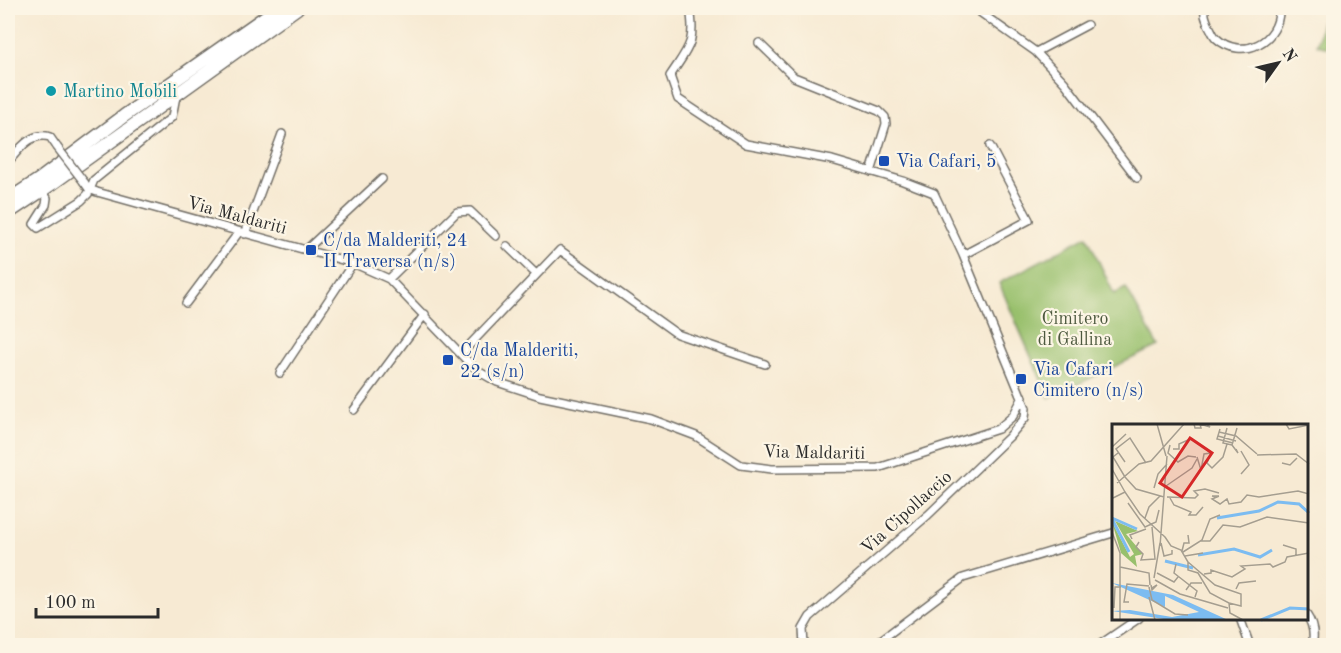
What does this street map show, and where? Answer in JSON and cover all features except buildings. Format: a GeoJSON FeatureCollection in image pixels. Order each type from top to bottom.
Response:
{"type":"FeatureCollection","features":[{"type":"Feature","properties":{"kind":"main road"},"geometry":{"type":"LineString","coordinates":[[8,200],[40,179],[123,116],[278,8]]}},
{"type":"Feature","properties":{"kind":"main road"},"geometry":{"type":"LineString","coordinates":[[8,213],[297,8]]}},
{"type":"Feature","properties":{"kind":"street"},"geometry":{"type":"LineString","coordinates":[[690,8],[694,31],[688,48],[670,76],[678,99],[746,144],[832,160],[934,193],[1023,397]]}},
{"type":"Feature","properties":{"kind":"street"},"geometry":{"type":"LineString","coordinates":[[974,8],[1036,52],[1065,82],[1137,178]]}},
{"type":"Feature","properties":{"kind":"street"},"geometry":{"type":"LineString","coordinates":[[1205,8],[1204,16],[1215,38],[1234,48],[1257,46],[1274,32],[1280,20],[1279,8]]}},
{"type":"Feature","properties":{"kind":"street"},"geometry":{"type":"LineString","coordinates":[[1036,52],[1087,26]]}},
{"type":"Feature","properties":{"kind":"street"},"geometry":{"type":"LineString","coordinates":[[759,43],[794,77],[879,111],[885,117],[886,124],[871,172]]}},
{"type":"Feature","properties":{"kind":"street"},"geometry":{"type":"LineString","coordinates":[[42,191],[47,198],[46,205],[34,224],[38,228],[81,201],[99,176],[171,117],[176,96]]}},
{"type":"Feature","properties":{"kind":"street"},"geometry":{"type":"LineString","coordinates":[[186,303],[242,233],[282,134]]}},
{"type":"Feature","properties":{"kind":"street"},"geometry":{"type":"LineString","coordinates":[[8,162],[28,141],[38,135],[50,137],[89,189]]}},
{"type":"Feature","properties":{"kind":"street"},"geometry":{"type":"LineString","coordinates":[[963,255],[1029,220],[990,146]]}},
{"type":"Feature","properties":{"kind":"street"},"geometry":{"type":"LineString","coordinates":[[307,249],[382,179]]}},
{"type":"Feature","properties":{"kind":"street","name":"Via Maldariti"},"geometry":{"type":"LineString","coordinates":[[89,189],[353,263],[389,279],[425,314],[476,370],[497,382],[540,396],[651,419],[696,436],[741,465],[772,469],[878,468],[998,429],[1013,416],[1023,397]]}},
{"type":"Feature","properties":{"kind":"street"},"geometry":{"type":"LineString","coordinates":[[389,279],[457,212],[470,211],[496,236]]}},
{"type":"Feature","properties":{"kind":"street"},"geometry":{"type":"LineString","coordinates":[[507,246],[536,274]]}},
{"type":"Feature","properties":{"kind":"street"},"geometry":{"type":"LineString","coordinates":[[461,354],[560,250],[677,334],[765,364]]}},
{"type":"Feature","properties":{"kind":"street"},"geometry":{"type":"LineString","coordinates":[[280,373],[353,263]]}},
{"type":"Feature","properties":{"kind":"street"},"geometry":{"type":"LineString","coordinates":[[354,410],[425,314]]}},
{"type":"Feature","properties":{"kind":"street","name":"Via Cipollaccio"},"geometry":{"type":"LineString","coordinates":[[804,645],[803,629],[810,617],[927,515],[1015,431],[1025,418],[1026,408],[1023,397]]}},
{"type":"Feature","properties":{"kind":"street"},"geometry":{"type":"LineString","coordinates":[[873,645],[963,578],[1112,533]]}},
{"type":"Feature","properties":{"kind":"street"},"geometry":{"type":"LineString","coordinates":[[1308,617],[1312,622],[1314,639],[1312,645]]}},
{"type":"Feature","properties":{"kind":"street"},"geometry":{"type":"LineString","coordinates":[[1098,645],[1136,620]]}},
{"type":"Feature","properties":{"kind":"street"},"geometry":{"type":"LineString","coordinates":[[1241,620],[1250,645]]}},
{"type":"Feature","properties":{"kind":"green space"},"geometry":{"type":"Polygon","coordinates":[[[1325,8],[1333,8],[1333,49],[1317,45],[1325,8]]]}},
{"type":"Feature","properties":{"kind":"green space","name":"Cimitero di Gallina"},"geometry":{"type":"Polygon","coordinates":[[[1087,236],[1114,294],[1126,288],[1158,346],[1049,398],[999,283],[1087,236]]]}},
{"type":"Feature","properties":{"kind":"place","name":"Martino Mobili"},"geometry":{"type":"Point","coordinates":[51,91]}},
{"type":"Feature","properties":{"kind":"place","name":"Via Cafari, 5"},"geometry":{"type":"Point","coordinates":[884,161]}},
{"type":"Feature","properties":{"kind":"place","name":"C/da Malderiti, 24 II Traversa (n/s)"},"geometry":{"type":"Point","coordinates":[311,250]}},
{"type":"Feature","properties":{"kind":"place","name":"C/da Malderiti, 22 (s/n)"},"geometry":{"type":"Point","coordinates":[448,360]}},
{"type":"Feature","properties":{"kind":"place","name":"Via Cafari Cimitero (n/s)"},"geometry":{"type":"Point","coordinates":[1021,379]}}]}
